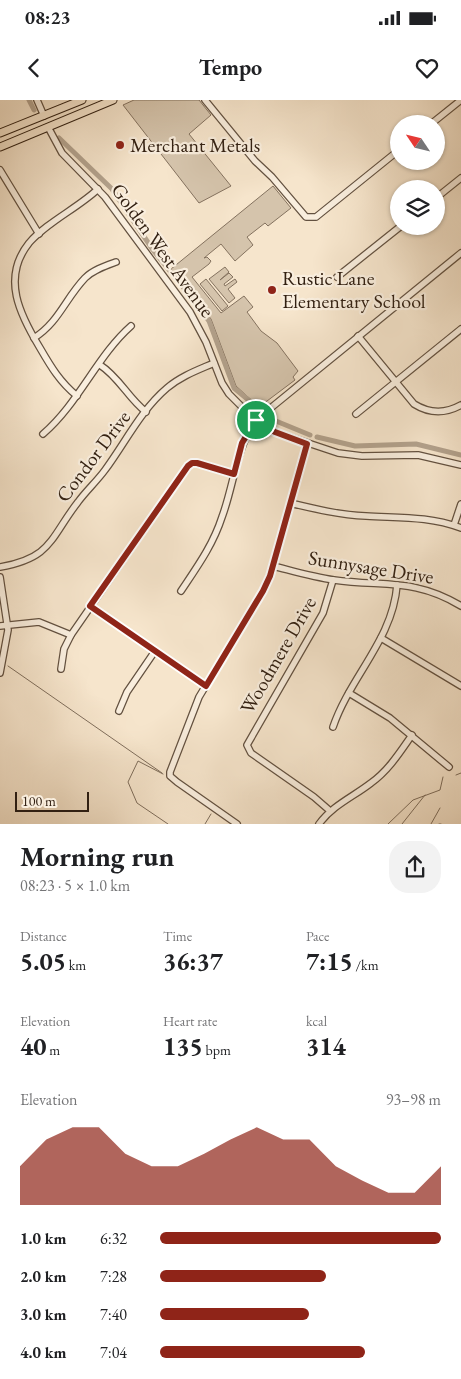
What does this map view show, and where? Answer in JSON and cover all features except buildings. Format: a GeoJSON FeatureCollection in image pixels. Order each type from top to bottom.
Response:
{"type":"FeatureCollection","features":[{"type":"Feature","properties":{"kind":"main road"},"geometry":{"type":"LineString","coordinates":[[0,133],[82,100]]}},
{"type":"Feature","properties":{"kind":"main road"},"geometry":{"type":"LineString","coordinates":[[0,147],[113,100]]}},
{"type":"Feature","properties":{"kind":"main road"},"geometry":{"type":"LineString","coordinates":[[44,116],[48,127]]}},
{"type":"Feature","properties":{"kind":"street"},"geometry":{"type":"LineString","coordinates":[[37,100],[44,116]]}},
{"type":"Feature","properties":{"kind":"street"},"geometry":{"type":"LineString","coordinates":[[204,100],[256,162],[272,177],[306,217],[316,216],[390,157]]}},
{"type":"Feature","properties":{"kind":"street"},"geometry":{"type":"LineString","coordinates":[[443,115],[461,100]]}},
{"type":"Feature","properties":{"kind":"street","name":"Golden West Avenue"},"geometry":{"type":"LineString","coordinates":[[48,127],[62,154],[98,189],[190,312],[204,336],[214,363],[229,394],[256,420],[275,432],[307,444],[352,455],[418,455],[461,466]]}},
{"type":"Feature","properties":{"kind":"street"},"geometry":{"type":"LineString","coordinates":[[0,170],[39,234]]}},
{"type":"Feature","properties":{"kind":"street"},"geometry":{"type":"LineString","coordinates":[[445,191],[461,178]]}},
{"type":"Feature","properties":{"kind":"street"},"geometry":{"type":"LineString","coordinates":[[77,396],[61,382],[34,338],[17,304],[14,280],[20,257],[39,234],[81,204],[98,189]]}},
{"type":"Feature","properties":{"kind":"street"},"geometry":{"type":"LineString","coordinates":[[338,277],[390,235]]}},
{"type":"Feature","properties":{"kind":"street"},"geometry":{"type":"LineString","coordinates":[[181,591],[213,542],[242,443],[256,420],[461,253]]}},
{"type":"Feature","properties":{"kind":"street"},"geometry":{"type":"LineString","coordinates":[[34,338],[57,319],[86,277],[100,268],[116,262]]}},
{"type":"Feature","properties":{"kind":"street"},"geometry":{"type":"LineString","coordinates":[[43,434],[77,396],[122,334],[131,326]]}},
{"type":"Feature","properties":{"kind":"street"},"geometry":{"type":"LineString","coordinates":[[356,414],[461,329]]}},
{"type":"Feature","properties":{"kind":"street"},"geometry":{"type":"LineString","coordinates":[[358,336],[414,404],[427,410],[449,411],[461,405]]}},
{"type":"Feature","properties":{"kind":"street","name":"Condor Drive"},"geometry":{"type":"LineString","coordinates":[[0,567],[23,562],[45,549],[52,542],[77,503],[104,472],[159,396],[175,382],[214,363]]}},
{"type":"Feature","properties":{"kind":"street"},"geometry":{"type":"LineString","coordinates":[[100,364],[115,376],[128,395],[146,412]]}},
{"type":"Feature","properties":{"kind":"street"},"geometry":{"type":"LineString","coordinates":[[238,824],[170,776],[196,704],[263,591],[273,566],[307,444]]}},
{"type":"Feature","properties":{"kind":"street"},"geometry":{"type":"LineString","coordinates":[[61,670],[64,649],[71,635],[192,463],[234,474]]}},
{"type":"Feature","properties":{"kind":"street"},"geometry":{"type":"LineString","coordinates":[[290,503],[328,512],[366,516],[416,517],[461,528]]}},
{"type":"Feature","properties":{"kind":"street"},"geometry":{"type":"LineString","coordinates":[[454,525],[461,504]]}},
{"type":"Feature","properties":{"kind":"street","name":"Sunnysage Drive"},"geometry":{"type":"LineString","coordinates":[[273,566],[334,580],[398,585],[431,590],[461,606]]}},
{"type":"Feature","properties":{"kind":"street"},"geometry":{"type":"LineString","coordinates":[[0,577],[8,625],[0,673]]}},
{"type":"Feature","properties":{"kind":"street","name":"Woodmere Drive"},"geometry":{"type":"LineString","coordinates":[[329,810],[314,797],[251,753],[247,745],[323,613],[334,580]]}},
{"type":"Feature","properties":{"kind":"street"},"geometry":{"type":"LineString","coordinates":[[333,727],[339,710],[381,638],[392,615],[398,585]]}},
{"type":"Feature","properties":{"kind":"street"},"geometry":{"type":"LineString","coordinates":[[90,606],[206,686]]}},
{"type":"Feature","properties":{"kind":"street"},"geometry":{"type":"LineString","coordinates":[[0,626],[39,622],[56,627],[71,635]]}},
{"type":"Feature","properties":{"kind":"street"},"geometry":{"type":"LineString","coordinates":[[381,638],[461,686]]}},
{"type":"Feature","properties":{"kind":"street"},"geometry":{"type":"LineString","coordinates":[[119,711],[127,692],[155,651]]}},
{"type":"Feature","properties":{"kind":"street"},"geometry":{"type":"LineString","coordinates":[[349,693],[412,735],[449,767]]}},
{"type":"Feature","properties":{"kind":"street"},"geometry":{"type":"LineString","coordinates":[[319,824],[329,810],[371,783],[388,768],[412,735]]}},
{"type":"Feature","properties":{"kind":"shaded area"},"geometry":{"type":"Polygon","coordinates":[[[134,100],[199,100],[211,115],[189,134],[231,186],[199,203],[123,105],[134,100]]]}},
{"type":"Feature","properties":{"kind":"shaded area"},"geometry":{"type":"Polygon","coordinates":[[[273,186],[291,208],[268,226],[265,223],[247,237],[253,245],[235,261],[221,244],[204,258],[207,257],[211,261],[209,264],[192,277],[221,313],[244,296],[253,307],[247,312],[261,331],[277,343],[298,371],[293,377],[295,380],[259,407],[236,386],[211,319],[171,269],[273,186]]]}},
{"type":"Feature","properties":{"kind":"shaded area"},"geometry":{"type":"Polygon","coordinates":[[[225,267],[229,272],[220,280],[229,273],[233,277],[224,284],[225,286],[235,279],[237,282],[228,289],[235,298],[229,303],[209,279],[225,267]]]}},
{"type":"Feature","properties":{"kind":"shaded area"},"geometry":{"type":"Polygon","coordinates":[[[206,279],[228,306],[222,311],[200,284],[206,279]]]}},
{"type":"Feature","properties":{"kind":"waterway"},"geometry":{"type":"LineString","coordinates":[[29,100],[34,110]]}},
{"type":"Feature","properties":{"kind":"waterway"},"geometry":{"type":"LineString","coordinates":[[59,138],[112,189],[153,250],[200,308],[209,321],[234,388],[258,408]]}},
{"type":"Feature","properties":{"kind":"waterway"},"geometry":{"type":"LineString","coordinates":[[271,419],[310,435]]}},
{"type":"Feature","properties":{"kind":"waterway"},"geometry":{"type":"LineString","coordinates":[[317,437],[355,446],[416,444],[461,455]]}},
{"type":"Feature","properties":{"kind":"waterway"},"geometry":{"type":"LineString","coordinates":[[8,666],[162,773]]}},
{"type":"Feature","properties":{"kind":"waterway"},"geometry":{"type":"LineString","coordinates":[[163,774],[138,761],[128,782],[137,803],[168,824]]}},
{"type":"Feature","properties":{"kind":"waterway"},"geometry":{"type":"LineString","coordinates":[[456,775],[461,773]]}},
{"type":"Feature","properties":{"kind":"waterway"},"geometry":{"type":"LineString","coordinates":[[388,824],[413,800],[440,790],[443,777]]}},
{"type":"Feature","properties":{"kind":"waterway"},"geometry":{"type":"LineString","coordinates":[[402,824],[425,795]]}},
{"type":"Feature","properties":{"kind":"waterway"},"geometry":{"type":"LineString","coordinates":[[431,824],[440,808]]}},
{"type":"Feature","properties":{"kind":"waterway"},"geometry":{"type":"LineString","coordinates":[[205,824],[211,814]]}},
{"type":"Feature","properties":{"kind":"place","name":"Merchant Metals"},"geometry":{"type":"Point","coordinates":[120,145]}},
{"type":"Feature","properties":{"kind":"place","name":"Rustic Lane Elementary School"},"geometry":{"type":"Point","coordinates":[272,290]}},
{"type":"Feature","properties":{"kind":"route"},"geometry":{"type":"LineString","coordinates":[[256,420],[275,432],[307,444],[270,576],[206,686],[90,606],[188,466],[192,463],[197,463],[234,474],[242,443],[256,420]]}}]}
